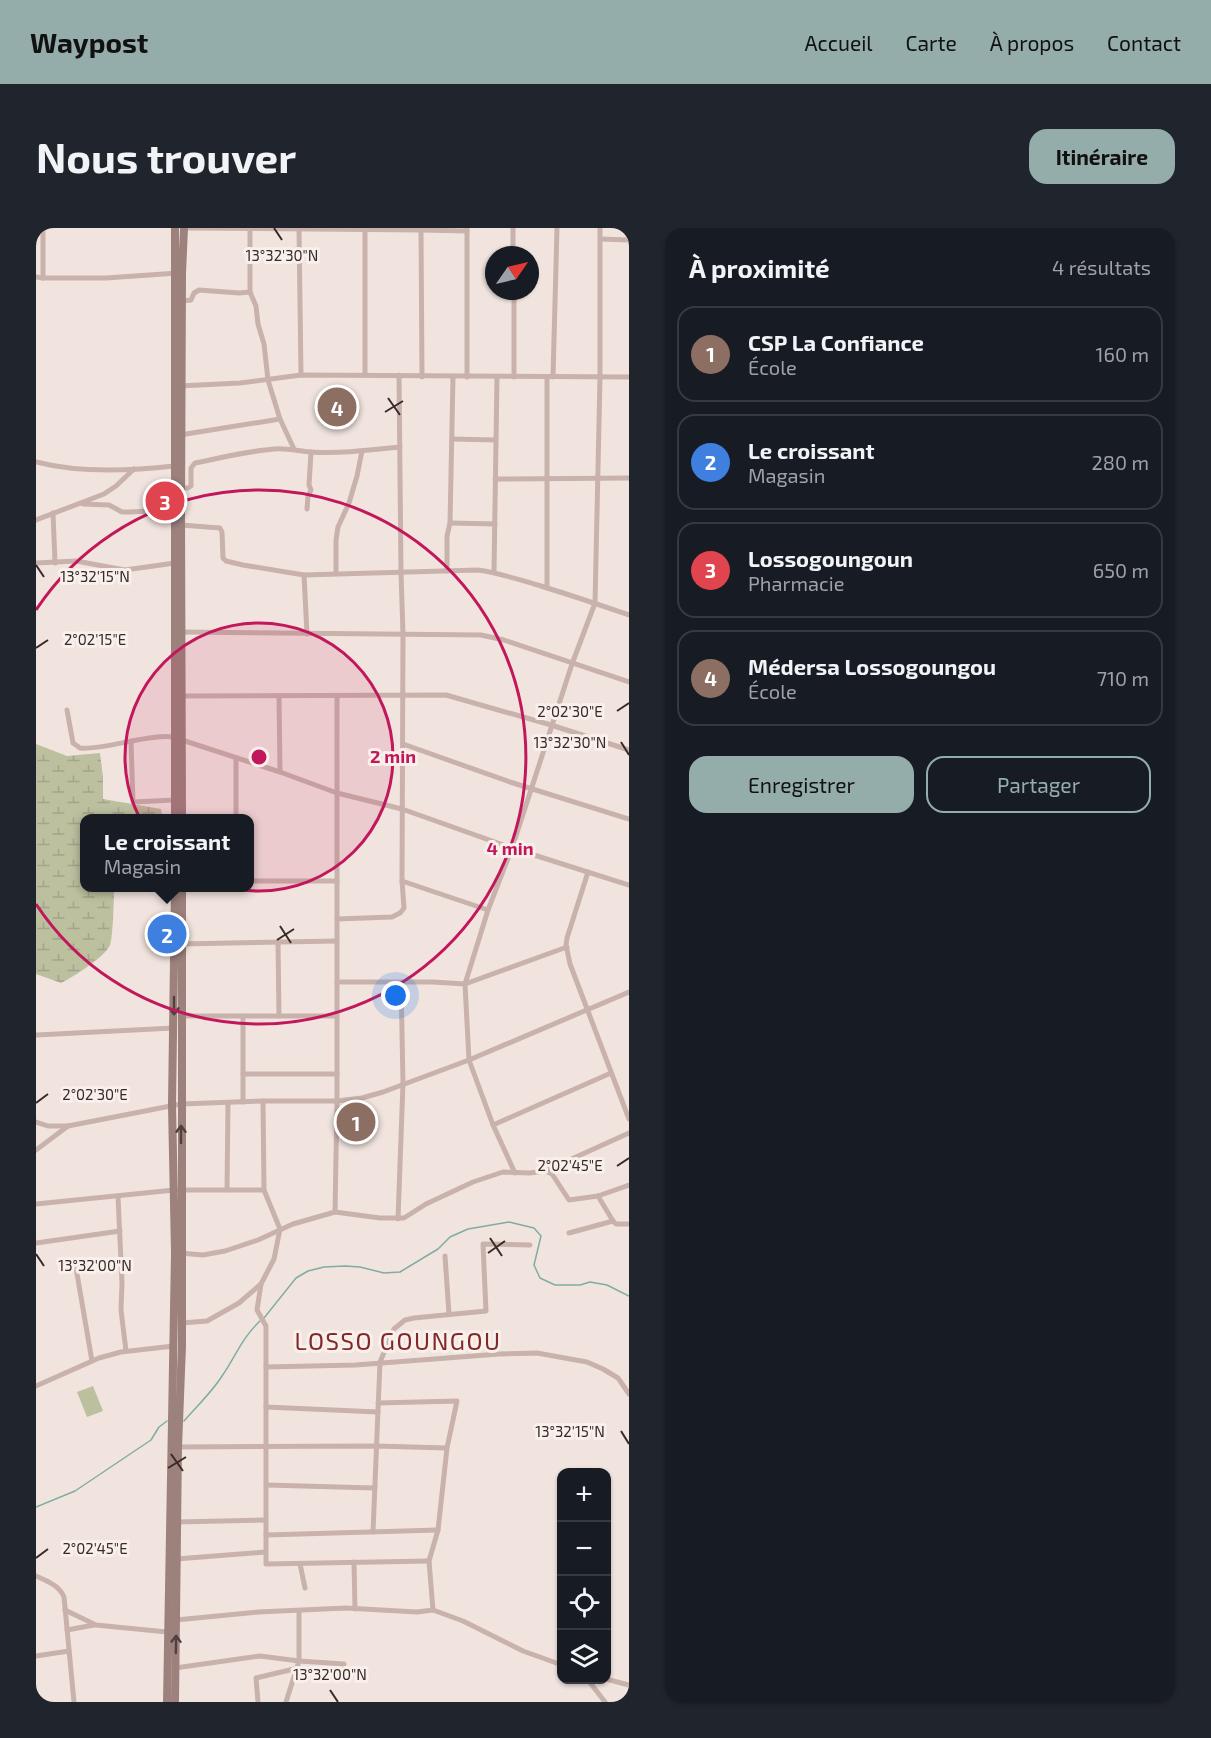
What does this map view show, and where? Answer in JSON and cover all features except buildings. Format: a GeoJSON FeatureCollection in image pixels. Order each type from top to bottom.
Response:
{"type":"FeatureCollection","features":[{"type":"Feature","properties":{"kind":"main road"},"geometry":{"type":"LineString","coordinates":[[175,228],[178,273],[178,435],[181,488],[176,563],[178,631]]}},
{"type":"Feature","properties":{"kind":"main road"},"geometry":{"type":"LineString","coordinates":[[178,386],[182,301],[178,273],[183,228]]}},
{"type":"Feature","properties":{"kind":"main road"},"geometry":{"type":"LineString","coordinates":[[178,435],[174,466],[181,525],[178,695],[182,814]]}},
{"type":"Feature","properties":{"kind":"main road"},"geometry":{"type":"LineString","coordinates":[[175,814],[179,738]]}},
{"type":"Feature","properties":{"kind":"main road"},"geometry":{"type":"LineString","coordinates":[[175,892],[182,1016],[178,1190],[175,1702]]}},
{"type":"Feature","properties":{"kind":"main road"},"geometry":{"type":"LineString","coordinates":[[178,1190],[172,1105],[173,1028],[182,892]]}},
{"type":"Feature","properties":{"kind":"main road"},"geometry":{"type":"LineString","coordinates":[[167,1702],[167,1632],[177,1346],[182,1323],[178,1253]]}},
{"type":"Feature","properties":{"kind":"street"},"geometry":{"type":"LineString","coordinates":[[43,228],[39,277],[106,278],[178,273]]}},
{"type":"Feature","properties":{"kind":"street"},"geometry":{"type":"LineString","coordinates":[[183,228],[467,229],[467,377]]}},
{"type":"Feature","properties":{"kind":"street"},"geometry":{"type":"LineString","coordinates":[[250,228],[250,292],[256,306],[264,344],[268,380],[280,418],[294,449]]}},
{"type":"Feature","properties":{"kind":"street"},"geometry":{"type":"LineString","coordinates":[[513,228],[513,246]]}},
{"type":"Feature","properties":{"kind":"street"},"geometry":{"type":"LineString","coordinates":[[547,588],[547,478],[556,228]]}},
{"type":"Feature","properties":{"kind":"street"},"geometry":{"type":"LineString","coordinates":[[515,1173],[469,1059],[465,984],[551,725],[596,603],[600,228]]}},
{"type":"Feature","properties":{"kind":"street"},"geometry":{"type":"LineString","coordinates":[[299,229],[301,375]]}},
{"type":"Feature","properties":{"kind":"street"},"geometry":{"type":"LineString","coordinates":[[421,229],[422,377]]}},
{"type":"Feature","properties":{"kind":"street"},"geometry":{"type":"LineString","coordinates":[[365,230],[365,375]]}},
{"type":"Feature","properties":{"kind":"street"},"geometry":{"type":"LineString","coordinates":[[600,239],[629,240]]}},
{"type":"Feature","properties":{"kind":"street"},"geometry":{"type":"LineString","coordinates":[[182,301],[191,300],[194,292],[202,290],[250,292]]}},
{"type":"Feature","properties":{"kind":"street"},"geometry":{"type":"LineString","coordinates":[[513,300],[514,377]]}},
{"type":"Feature","properties":{"kind":"street"},"geometry":{"type":"LineString","coordinates":[[178,386],[268,380],[301,375],[629,377]]}},
{"type":"Feature","properties":{"kind":"street"},"geometry":{"type":"LineString","coordinates":[[337,919],[390,917],[404,908],[399,375]]}},
{"type":"Feature","properties":{"kind":"street"},"geometry":{"type":"LineString","coordinates":[[447,571],[453,377]]}},
{"type":"Feature","properties":{"kind":"street"},"geometry":{"type":"LineString","coordinates":[[494,572],[497,377]]}},
{"type":"Feature","properties":{"kind":"street"},"geometry":{"type":"LineString","coordinates":[[178,435],[280,418]]}},
{"type":"Feature","properties":{"kind":"street"},"geometry":{"type":"LineString","coordinates":[[452,439],[496,440]]}},
{"type":"Feature","properties":{"kind":"street"},"geometry":{"type":"LineString","coordinates":[[181,488],[191,486],[191,468],[195,463],[255,451],[294,449],[311,452],[362,451],[400,447]]}},
{"type":"Feature","properties":{"kind":"street"},"geometry":{"type":"LineString","coordinates":[[336,573],[338,527],[349,503],[362,451]]}},
{"type":"Feature","properties":{"kind":"street"},"geometry":{"type":"LineString","coordinates":[[307,509],[311,490],[309,485],[311,452]]}},
{"type":"Feature","properties":{"kind":"street"},"geometry":{"type":"LineString","coordinates":[[36,462],[53,466],[134,469],[174,466]]}},
{"type":"Feature","properties":{"kind":"street"},"geometry":{"type":"LineString","coordinates":[[36,520],[104,494],[134,469]]}},
{"type":"Feature","properties":{"kind":"street"},"geometry":{"type":"LineString","coordinates":[[495,479],[629,478]]}},
{"type":"Feature","properties":{"kind":"street"},"geometry":{"type":"LineString","coordinates":[[78,504],[109,505],[124,512],[178,511]]}},
{"type":"Feature","properties":{"kind":"street"},"geometry":{"type":"LineString","coordinates":[[53,513],[55,563]]}},
{"type":"Feature","properties":{"kind":"street"},"geometry":{"type":"LineString","coordinates":[[450,523],[495,524]]}},
{"type":"Feature","properties":{"kind":"street"},"geometry":{"type":"LineString","coordinates":[[181,525],[221,529],[223,556],[226,561],[253,567],[304,575],[478,570],[494,572],[629,615]]}},
{"type":"Feature","properties":{"kind":"street"},"geometry":{"type":"LineString","coordinates":[[36,563],[84,562],[125,570],[176,563]]}},
{"type":"Feature","properties":{"kind":"street"},"geometry":{"type":"LineString","coordinates":[[304,575],[307,634]]}},
{"type":"Feature","properties":{"kind":"street"},"geometry":{"type":"LineString","coordinates":[[178,631],[481,634],[629,682]]}},
{"type":"Feature","properties":{"kind":"street"},"geometry":{"type":"LineString","coordinates":[[178,695],[446,695],[629,750]]}},
{"type":"Feature","properties":{"kind":"street"},"geometry":{"type":"LineString","coordinates":[[279,696],[280,772]]}},
{"type":"Feature","properties":{"kind":"street"},"geometry":{"type":"LineString","coordinates":[[335,1212],[337,696]]}},
{"type":"Feature","properties":{"kind":"street"},"geometry":{"type":"LineString","coordinates":[[67,711],[73,743],[76,747],[179,738],[337,793],[402,809],[512,848],[629,885]]}},
{"type":"Feature","properties":{"kind":"street"},"geometry":{"type":"LineString","coordinates":[[131,741],[133,802],[175,800]]}},
{"type":"Feature","properties":{"kind":"street"},"geometry":{"type":"LineString","coordinates":[[403,744],[510,782],[629,819]]}},
{"type":"Feature","properties":{"kind":"street"},"geometry":{"type":"LineString","coordinates":[[236,758],[236,814]]}},
{"type":"Feature","properties":{"kind":"street"},"geometry":{"type":"LineString","coordinates":[[588,872],[569,929],[567,947],[570,964],[629,1119]]}},
{"type":"Feature","properties":{"kind":"street"},"geometry":{"type":"LineString","coordinates":[[254,881],[337,881]]}},
{"type":"Feature","properties":{"kind":"street"},"geometry":{"type":"LineString","coordinates":[[402,881],[488,910]]}},
{"type":"Feature","properties":{"kind":"street"},"geometry":{"type":"LineString","coordinates":[[178,944],[337,941]]}},
{"type":"Feature","properties":{"kind":"street"},"geometry":{"type":"LineString","coordinates":[[278,942],[279,1016]]}},
{"type":"Feature","properties":{"kind":"street"},"geometry":{"type":"LineString","coordinates":[[337,982],[465,984],[567,947]]}},
{"type":"Feature","properties":{"kind":"street"},"geometry":{"type":"LineString","coordinates":[[399,1219],[403,1083],[401,982]]}},
{"type":"Feature","properties":{"kind":"street"},"geometry":{"type":"LineString","coordinates":[[36,1122],[48,1126],[68,1126],[181,1104],[337,1101],[362,1098],[469,1059],[629,992]]}},
{"type":"Feature","properties":{"kind":"street"},"geometry":{"type":"LineString","coordinates":[[182,1016],[337,1016]]}},
{"type":"Feature","properties":{"kind":"street"},"geometry":{"type":"LineString","coordinates":[[243,1016],[243,1102]]}},
{"type":"Feature","properties":{"kind":"street"},"geometry":{"type":"LineString","coordinates":[[37,1035],[173,1028]]}},
{"type":"Feature","properties":{"kind":"street"},"geometry":{"type":"LineString","coordinates":[[494,1125],[611,1073]]}},
{"type":"Feature","properties":{"kind":"street"},"geometry":{"type":"LineString","coordinates":[[243,1074],[337,1074]]}},
{"type":"Feature","properties":{"kind":"street"},"geometry":{"type":"LineString","coordinates":[[263,1101],[264,1190],[280,1229],[274,1259],[261,1284],[257,1311],[266,1326],[266,1564],[429,1561]]}},
{"type":"Feature","properties":{"kind":"street"},"geometry":{"type":"LineString","coordinates":[[227,1190],[228,1103]]}},
{"type":"Feature","properties":{"kind":"street"},"geometry":{"type":"LineString","coordinates":[[36,1150],[68,1126]]}},
{"type":"Feature","properties":{"kind":"street"},"geometry":{"type":"LineString","coordinates":[[178,1253],[203,1255],[225,1251],[258,1240],[280,1229],[335,1212],[404,1218],[426,1204],[473,1182],[503,1172],[545,1171],[629,1133]]}},
{"type":"Feature","properties":{"kind":"street"},"geometry":{"type":"LineString","coordinates":[[545,1171],[552,1174],[569,1200],[598,1196],[629,1185]]}},
{"type":"Feature","properties":{"kind":"street"},"geometry":{"type":"LineString","coordinates":[[36,1204],[178,1190],[264,1190]]}},
{"type":"Feature","properties":{"kind":"street"},"geometry":{"type":"LineString","coordinates":[[118,1196],[121,1310],[126,1351]]}},
{"type":"Feature","properties":{"kind":"street"},"geometry":{"type":"LineString","coordinates":[[598,1196],[616,1224],[629,1224]]}},
{"type":"Feature","properties":{"kind":"street"},"geometry":{"type":"LineString","coordinates":[[569,1233],[613,1221]]}},
{"type":"Feature","properties":{"kind":"street"},"geometry":{"type":"LineString","coordinates":[[36,1244],[120,1231]]}},
{"type":"Feature","properties":{"kind":"street"},"geometry":{"type":"LineString","coordinates":[[373,1532],[380,1362],[391,1335],[405,1320],[486,1311],[483,1244],[530,1245]]}},
{"type":"Feature","properties":{"kind":"street"},"geometry":{"type":"LineString","coordinates":[[445,1256],[449,1314]]}},
{"type":"Feature","properties":{"kind":"street"},"geometry":{"type":"LineString","coordinates":[[76,1268],[92,1361]]}},
{"type":"Feature","properties":{"kind":"street"},"geometry":{"type":"LineString","coordinates":[[182,1323],[207,1321],[239,1303],[261,1284]]}},
{"type":"Feature","properties":{"kind":"street"},"geometry":{"type":"LineString","coordinates":[[36,1385],[92,1361],[126,1351],[177,1346]]}},
{"type":"Feature","properties":{"kind":"street"},"geometry":{"type":"LineString","coordinates":[[266,1366],[356,1365],[537,1353],[587,1362],[603,1368],[618,1378],[629,1394]]}},
{"type":"Feature","properties":{"kind":"street"},"geometry":{"type":"LineString","coordinates":[[378,1404],[457,1401],[447,1448],[438,1530],[429,1561],[433,1610]]}},
{"type":"Feature","properties":{"kind":"street"},"geometry":{"type":"LineString","coordinates":[[266,1407],[378,1412]]}},
{"type":"Feature","properties":{"kind":"street"},"geometry":{"type":"LineString","coordinates":[[178,1447],[447,1448]]}},
{"type":"Feature","properties":{"kind":"street"},"geometry":{"type":"LineString","coordinates":[[266,1485],[375,1488]]}},
{"type":"Feature","properties":{"kind":"street"},"geometry":{"type":"LineString","coordinates":[[176,1522],[266,1520]]}},
{"type":"Feature","properties":{"kind":"street"},"geometry":{"type":"LineString","coordinates":[[266,1535],[438,1530]]}},
{"type":"Feature","properties":{"kind":"street"},"geometry":{"type":"LineString","coordinates":[[176,1559],[266,1552]]}},
{"type":"Feature","properties":{"kind":"street"},"geometry":{"type":"LineString","coordinates":[[354,1562],[356,1609]]}},
{"type":"Feature","properties":{"kind":"street"},"geometry":{"type":"LineString","coordinates":[[300,1564],[305,1588]]}},
{"type":"Feature","properties":{"kind":"street"},"geometry":{"type":"LineString","coordinates":[[37,1578],[61,1590],[64,1597],[74,1702]]}},
{"type":"Feature","properties":{"kind":"street"},"geometry":{"type":"LineString","coordinates":[[176,1620],[242,1613],[356,1609],[417,1612],[433,1610],[463,1621],[523,1651],[557,1664]]}},
{"type":"Feature","properties":{"kind":"street"},"geometry":{"type":"LineString","coordinates":[[65,1610],[96,1625]]}},
{"type":"Feature","properties":{"kind":"street"},"geometry":{"type":"LineString","coordinates":[[286,1702],[299,1661],[299,1611]]}},
{"type":"Feature","properties":{"kind":"street"},"geometry":{"type":"LineString","coordinates":[[67,1630],[96,1625],[167,1632]]}},
{"type":"Feature","properties":{"kind":"street"},"geometry":{"type":"LineString","coordinates":[[36,1656],[69,1651]]}},
{"type":"Feature","properties":{"kind":"street"},"geometry":{"type":"LineString","coordinates":[[176,1668],[250,1656],[344,1664]]}},
{"type":"Feature","properties":{"kind":"street"},"geometry":{"type":"LineString","coordinates":[[258,1702],[256,1678],[298,1668]]}},
{"type":"Feature","properties":{"kind":"street"},"geometry":{"type":"LineString","coordinates":[[611,1680],[629,1685]]}},
{"type":"Feature","properties":{"kind":"street"},"geometry":{"type":"LineString","coordinates":[[591,1684],[605,1702]]}},
{"type":"Feature","properties":{"kind":"green space"},"geometry":{"type":"Polygon","coordinates":[[[36,744],[67,756],[100,753],[103,799],[161,809],[162,814],[80,814],[80,892],[114,892],[110,945],[95,961],[61,983],[36,974],[36,744]]]}},
{"type":"Feature","properties":{"kind":"green space"},"geometry":{"type":"Polygon","coordinates":[[[93,1386],[103,1411],[87,1417],[77,1392],[93,1386]]]}},
{"type":"Feature","properties":{"kind":"waterway"},"geometry":{"type":"LineString","coordinates":[[264,1318],[296,1278],[308,1271],[324,1267],[345,1266],[384,1273],[400,1272],[438,1249],[450,1237],[468,1229],[509,1222],[534,1228],[541,1236],[534,1265],[540,1278],[555,1285],[580,1285],[590,1282],[607,1285],[629,1296]]}},
{"type":"Feature","properties":{"kind":"waterway"},"geometry":{"type":"LineString","coordinates":[[184,1421],[214,1388],[243,1341],[260,1321]]}},
{"type":"Feature","properties":{"kind":"waterway"},"geometry":{"type":"LineString","coordinates":[[36,1507],[75,1491],[151,1440],[159,1427],[167,1421]]}},
{"type":"Feature","properties":{"kind":"place","name":"Médersa Lossogoungou"},"geometry":{"type":"Point","coordinates":[337,407]}},
{"type":"Feature","properties":{"kind":"place","name":"Lossogoungoun"},"geometry":{"type":"Point","coordinates":[165,501]}},
{"type":"Feature","properties":{"kind":"place","name":"Le croissant"},"geometry":{"type":"Point","coordinates":[167,934]}},
{"type":"Feature","properties":{"kind":"place","name":"CSP La Confiance"},"geometry":{"type":"Point","coordinates":[356,1122]}},
{"type":"Feature","properties":{"kind":"district","name":"LOSSO GOUNGOU"},"geometry":{"type":"Point","coordinates":[398,1342]}}]}
